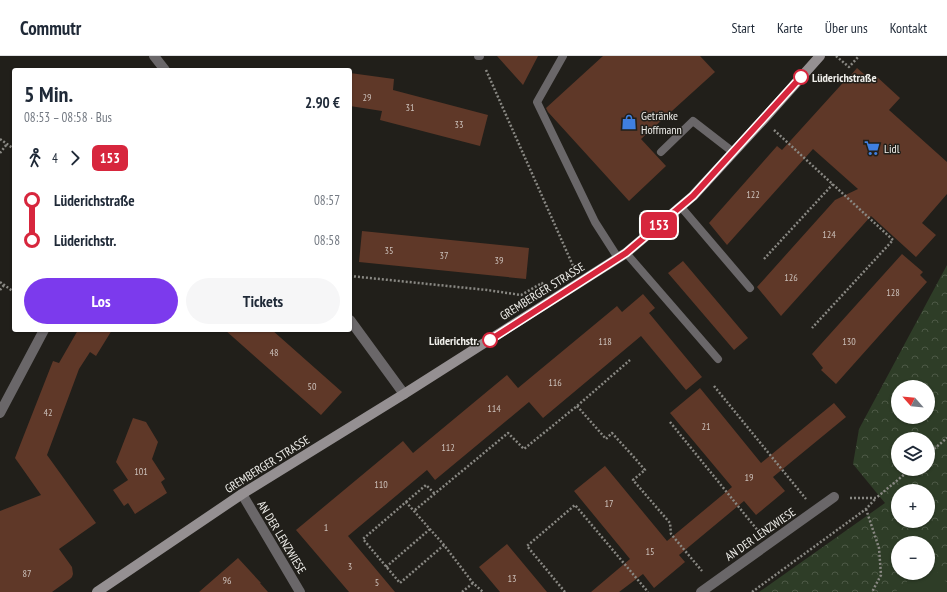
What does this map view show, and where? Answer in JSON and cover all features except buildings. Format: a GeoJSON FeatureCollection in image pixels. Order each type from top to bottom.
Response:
{"type":"FeatureCollection","features":[{"type":"Feature","properties":{"kind":"street"},"geometry":{"type":"LineString","coordinates":[[154,56],[163,68]]}},
{"type":"Feature","properties":{"kind":"street","name":"GREMBERGER STRASSE"},"geometry":{"type":"LineString","coordinates":[[97,592],[242,494],[404,394],[622,256],[693,196],[820,56]]}},
{"type":"Feature","properties":{"kind":"street"},"geometry":{"type":"LineString","coordinates":[[352,323],[404,394]]}},
{"type":"Feature","properties":{"kind":"street"},"geometry":{"type":"LineString","coordinates":[[0,413],[43,332]]}},
{"type":"Feature","properties":{"kind":"street","name":"AN DER LENZWIESE"},"geometry":{"type":"LineString","coordinates":[[242,494],[300,592]]}},
{"type":"Feature","properties":{"kind":"street","name":"AN DER LENZWIESE"},"geometry":{"type":"LineString","coordinates":[[702,592],[834,497]]}},
{"type":"Feature","properties":{"kind":"lane"},"geometry":{"type":"LineString","coordinates":[[563,56],[537,102],[595,222],[622,256],[718,359]]}},
{"type":"Feature","properties":{"kind":"lane"},"geometry":{"type":"LineString","coordinates":[[661,152],[693,121],[733,152]]}},
{"type":"Feature","properties":{"kind":"lane"},"geometry":{"type":"LineString","coordinates":[[681,207],[750,288]]}},
{"type":"Feature","properties":{"kind":"path"},"geometry":{"type":"LineString","coordinates":[[479,56],[580,282]]}},
{"type":"Feature","properties":{"kind":"path"},"geometry":{"type":"LineString","coordinates":[[836,56],[849,68],[859,56]]}},
{"type":"Feature","properties":{"kind":"path"},"geometry":{"type":"LineString","coordinates":[[763,120],[893,240],[812,328]]}},
{"type":"Feature","properties":{"kind":"path"},"geometry":{"type":"LineString","coordinates":[[0,139],[12,148]]}},
{"type":"Feature","properties":{"kind":"path"},"geometry":{"type":"LineString","coordinates":[[0,153],[6,144]]}},
{"type":"Feature","properties":{"kind":"path"},"geometry":{"type":"LineString","coordinates":[[764,259],[833,184]]}},
{"type":"Feature","properties":{"kind":"path"},"geometry":{"type":"LineString","coordinates":[[352,276],[488,290],[521,295],[542,283],[551,301]]}},
{"type":"Feature","properties":{"kind":"path"},"geometry":{"type":"LineString","coordinates":[[0,282],[12,291]]}},
{"type":"Feature","properties":{"kind":"path"},"geometry":{"type":"LineString","coordinates":[[0,290],[4,285]]}},
{"type":"Feature","properties":{"kind":"path"},"geometry":{"type":"LineString","coordinates":[[415,510],[508,433],[524,449],[630,360]]}},
{"type":"Feature","properties":{"kind":"path"},"geometry":{"type":"LineString","coordinates":[[714,386],[816,510]]}},
{"type":"Feature","properties":{"kind":"path"},"geometry":{"type":"LineString","coordinates":[[577,406],[606,439],[612,433],[645,470],[633,480],[670,523],[671,534],[712,584]]}},
{"type":"Feature","properties":{"kind":"path"},"geometry":{"type":"LineString","coordinates":[[670,422],[769,544]]}},
{"type":"Feature","properties":{"kind":"path"},"geometry":{"type":"LineString","coordinates":[[935,448],[947,438]]}},
{"type":"Feature","properties":{"kind":"path"},"geometry":{"type":"LineString","coordinates":[[752,592],[866,509],[876,498],[902,476]]}},
{"type":"Feature","properties":{"kind":"path"},"geometry":{"type":"LineString","coordinates":[[434,494],[426,485],[363,539],[400,583],[444,545]]}},
{"type":"Feature","properties":{"kind":"path"},"geometry":{"type":"LineString","coordinates":[[834,497],[876,498]]}},
{"type":"Feature","properties":{"kind":"path"},"geometry":{"type":"LineString","coordinates":[[406,502],[415,510],[483,592]]}},
{"type":"Feature","properties":{"kind":"path"},"geometry":{"type":"LineString","coordinates":[[565,592],[527,546],[575,505],[648,592]]}},
{"type":"Feature","properties":{"kind":"path"},"geometry":{"type":"LineString","coordinates":[[866,509],[879,548],[881,575],[872,592]]}},
{"type":"Feature","properties":{"kind":"path"},"geometry":{"type":"LineString","coordinates":[[386,567],[430,529]]}},
{"type":"Feature","properties":{"kind":"path"},"geometry":{"type":"LineString","coordinates":[[462,592],[474,583]]}},
{"type":"Feature","properties":{"kind":"green space"},"geometry":{"type":"Polygon","coordinates":[[[947,265],[947,592],[759,592],[885,503],[853,464],[859,429],[947,265]]]}},
{"type":"Feature","properties":{"kind":"green space"},"geometry":{"type":"Polygon","coordinates":[[[935,570],[947,583],[947,592],[895,592],[909,580],[935,580],[935,570]]]}},
{"type":"Feature","properties":{"kind":"bus line","name":"153"},"geometry":{"type":"LineString","coordinates":[[490,340],[626,253],[681,207],[693,196],[801,77]]}},
{"type":"Feature","properties":{"kind":"place","name":"Lüderichstraße"},"geometry":{"type":"Point","coordinates":[801,77]}},
{"type":"Feature","properties":{"kind":"place","name":"Getränke Hoffmann"},"geometry":{"type":"Point","coordinates":[629,122]}},
{"type":"Feature","properties":{"kind":"place","name":"Lidl"},"geometry":{"type":"Point","coordinates":[872,148]}},
{"type":"Feature","properties":{"kind":"place","name":"Lüderichstr."},"geometry":{"type":"Point","coordinates":[490,340]}}]}
